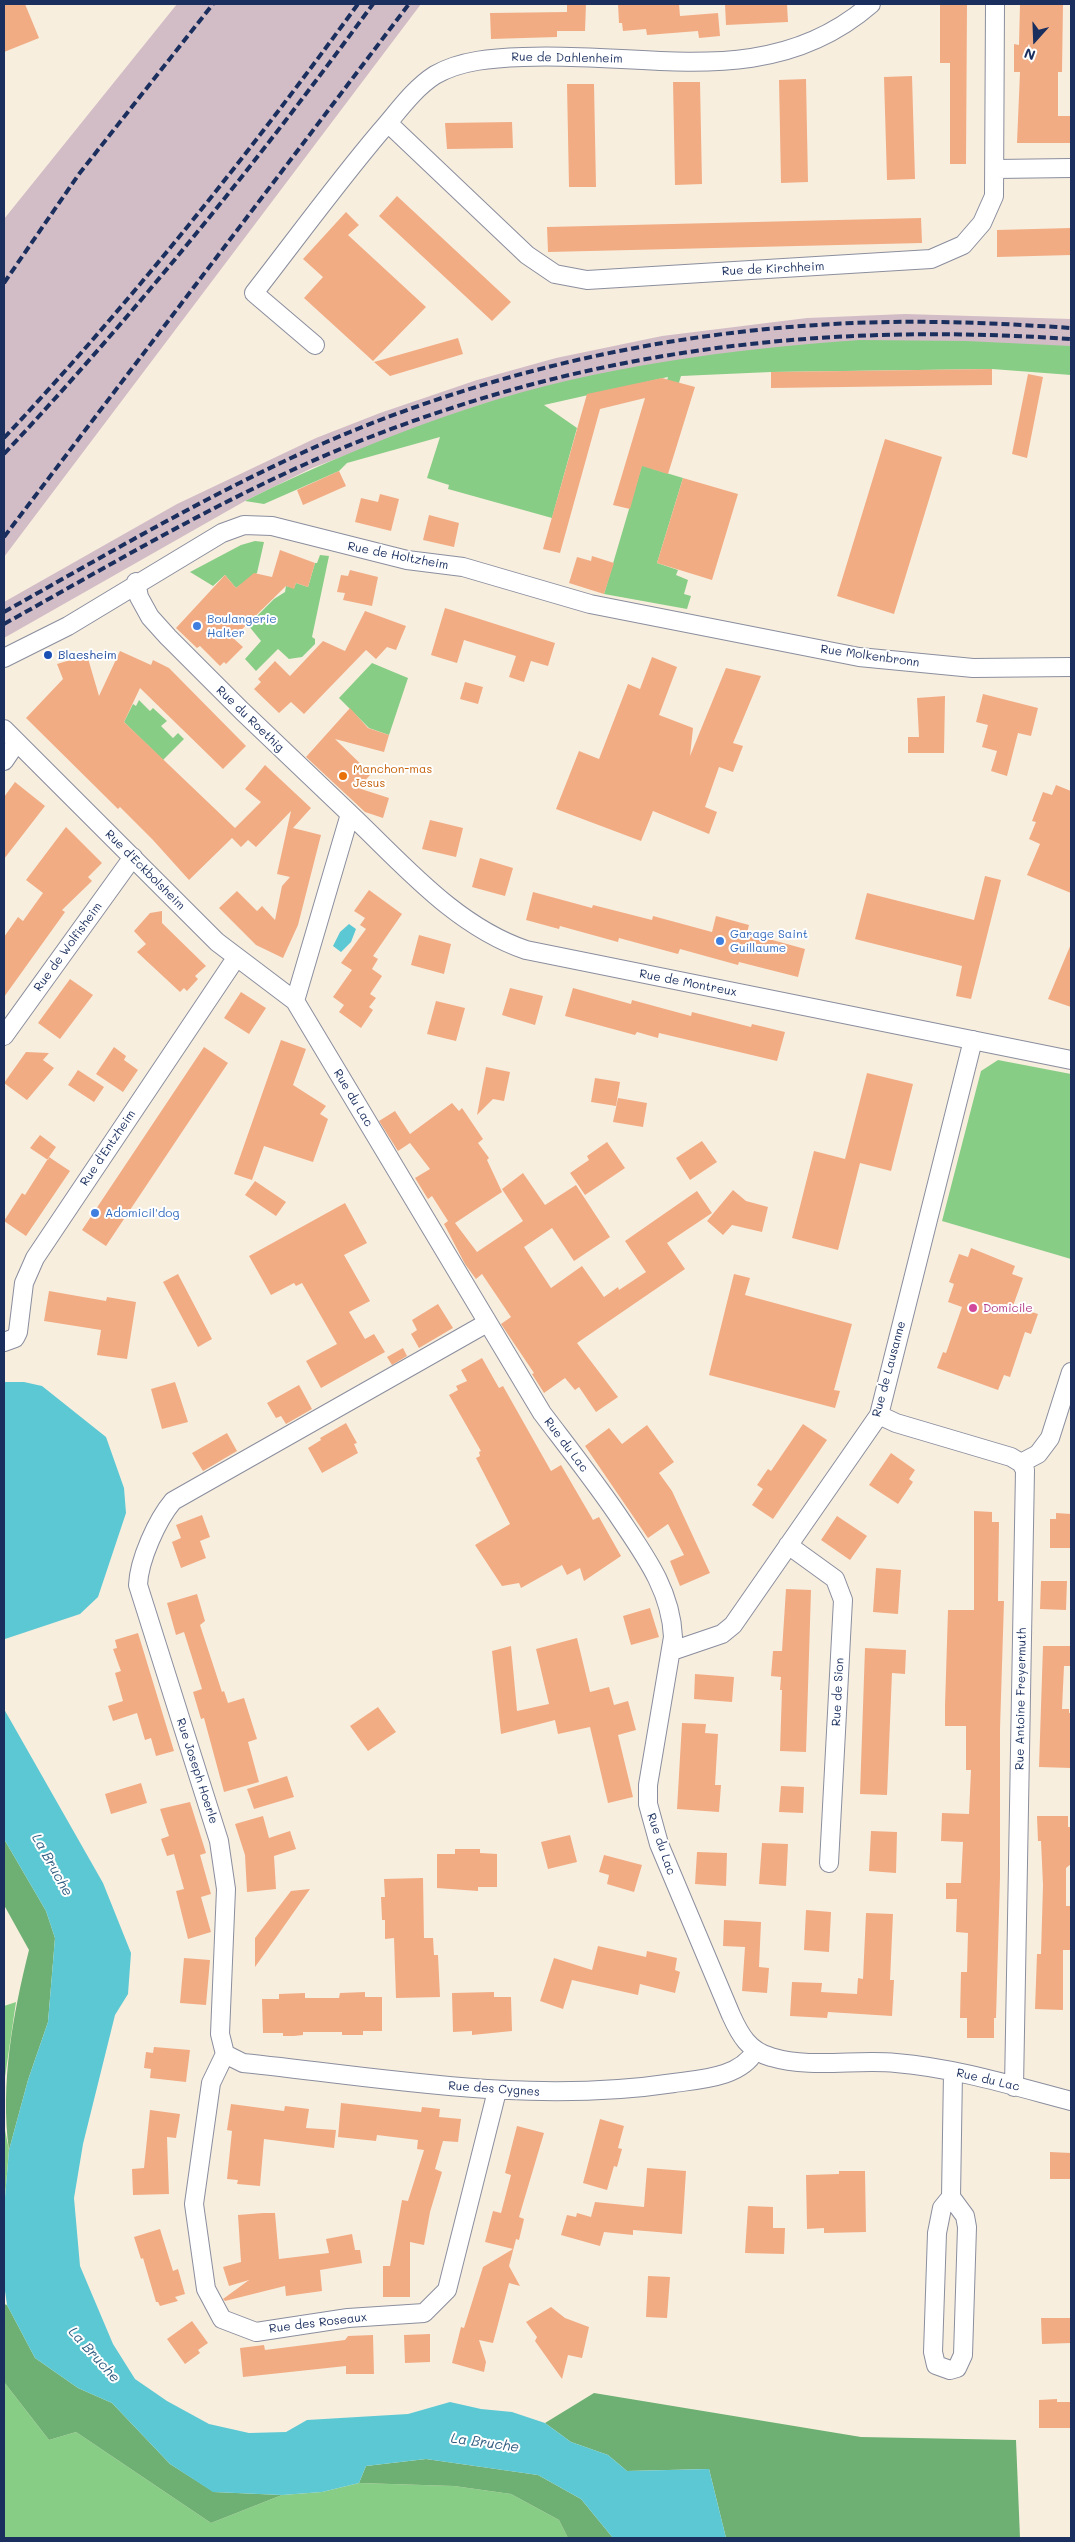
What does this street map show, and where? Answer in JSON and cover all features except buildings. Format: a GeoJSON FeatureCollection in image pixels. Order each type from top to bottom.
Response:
{"type":"FeatureCollection","features":[{"type":"Feature","properties":{"kind":"street","name":"Rue de Dahlenheim"},"geometry":{"type":"LineString","coordinates":[[315,346],[254,293],[388,122],[422,85],[434,76],[463,64],[504,58],[557,56],[686,62],[743,60],[780,54],[804,46],[844,25],[871,4]]}},
{"type":"Feature","properties":{"kind":"street","name":"Rue de Kirchheim"},"geometry":{"type":"LineString","coordinates":[[388,122],[527,256],[555,274],[588,280],[931,259],[963,245],[982,223],[994,196],[996,169],[995,4]]}},
{"type":"Feature","properties":{"kind":"street"},"geometry":{"type":"LineString","coordinates":[[996,169],[1071,168]]}},
{"type":"Feature","properties":{"kind":"street","name":"Rue de Holtzheim"},"geometry":{"type":"LineString","coordinates":[[136,582],[222,533],[233,528],[254,524],[280,528],[346,546],[422,563],[463,567],[590,604],[670,620]]}},
{"type":"Feature","properties":{"kind":"street"},"geometry":{"type":"LineString","coordinates":[[4,658],[68,626],[136,582]]}},
{"type":"Feature","properties":{"kind":"street","name":"Rue du Roethig"},"geometry":{"type":"LineString","coordinates":[[136,582],[139,597],[150,617],[168,637],[350,814]]}},
{"type":"Feature","properties":{"kind":"street","name":"Rue Molkenbronn"},"geometry":{"type":"LineString","coordinates":[[670,620],[880,660],[973,668],[1071,668]]}},
{"type":"Feature","properties":{"kind":"street","name":"Rue d'Eckbolsheim"},"geometry":{"type":"LineString","coordinates":[[4,729],[132,858],[236,958],[295,1001]]}},
{"type":"Feature","properties":{"kind":"street"},"geometry":{"type":"LineString","coordinates":[[4,760],[17,742]]}},
{"type":"Feature","properties":{"kind":"street"},"geometry":{"type":"LineString","coordinates":[[295,1001],[350,814]]}},
{"type":"Feature","properties":{"kind":"street","name":"Rue de Montreux"},"geometry":{"type":"LineString","coordinates":[[350,814],[450,907],[482,931],[510,944],[550,956],[1071,1060]]}},
{"type":"Feature","properties":{"kind":"street","name":"Rue de Wolfisheim"},"geometry":{"type":"LineString","coordinates":[[4,1036],[132,858]]}},
{"type":"Feature","properties":{"kind":"street","name":"Rue d'Entzheim"},"geometry":{"type":"LineString","coordinates":[[4,1342],[15,1338],[18,1332],[24,1283],[35,1258],[236,958]]}},
{"type":"Feature","properties":{"kind":"street","name":"Rue du Lac"},"geometry":{"type":"LineString","coordinates":[[295,1001],[542,1412],[580,1461],[647,1558],[665,1592],[672,1620],[672,1651],[648,1785],[651,1822],[738,2032],[755,2051],[772,2058],[801,2061],[896,2063],[953,2072],[1071,2101]]}},
{"type":"Feature","properties":{"kind":"street","name":"Rue de Lausanne"},"geometry":{"type":"LineString","coordinates":[[672,1651],[722,1634],[733,1626],[878,1415],[973,1040]]}},
{"type":"Feature","properties":{"kind":"street","name":"Rue Joseph Hoerle"},"geometry":{"type":"LineString","coordinates":[[225,2054],[220,2034],[226,1889],[219,1841],[138,1585],[138,1570],[165,1510],[173,1501],[488,1323]]}},
{"type":"Feature","properties":{"kind":"street"},"geometry":{"type":"LineString","coordinates":[[878,1415],[896,1423],[1011,1457],[1021,1462],[1038,1454],[1050,1438],[1071,1372]]}},
{"type":"Feature","properties":{"kind":"street","name":"Rue Antoine Freyermuth"},"geometry":{"type":"LineString","coordinates":[[1014,2087],[1025,1470],[1021,1462]]}},
{"type":"Feature","properties":{"kind":"street","name":"Rue de Sion"},"geometry":{"type":"LineString","coordinates":[[788,1545],[836,1580],[843,1600],[829,1863]]}},
{"type":"Feature","properties":{"kind":"street","name":"Rue des Cygnes"},"geometry":{"type":"LineString","coordinates":[[225,2054],[243,2063],[498,2091],[582,2093],[633,2089],[701,2080],[730,2072],[749,2062],[755,2051]]}},
{"type":"Feature","properties":{"kind":"street","name":"Rue des Roseaux"},"geometry":{"type":"LineString","coordinates":[[225,2054],[212,2083],[194,2204],[206,2289],[222,2319],[256,2332],[348,2318],[424,2313],[447,2290],[498,2091]]}},
{"type":"Feature","properties":{"kind":"street"},"geometry":{"type":"LineString","coordinates":[[951,2197],[942,2208],[938,2232],[933,2352],[936,2365],[950,2370],[957,2368],[963,2355],[967,2227],[965,2216],[951,2197],[953,2072]]}},
{"type":"Feature","properties":{"kind":"shaded area"},"geometry":{"type":"Polygon","coordinates":[[[177,4],[421,4],[4,557],[4,219],[177,4]]]}},
{"type":"Feature","properties":{"kind":"shaded area"},"geometry":{"type":"Polygon","coordinates":[[[905,314],[1071,319],[1071,347],[555,385],[476,406],[312,468],[245,501],[4,638],[4,602],[177,504],[316,438],[380,413],[477,380],[556,358],[662,336],[807,318],[905,314]]]}},
{"type":"Feature","properties":{"kind":"green space"},"geometry":{"type":"Polygon","coordinates":[[[860,340],[966,341],[1071,346],[1071,375],[992,369],[771,372],[681,376],[653,469],[683,478],[657,563],[678,570],[676,575],[688,580],[684,594],[691,596],[687,609],[604,594],[668,377],[544,405],[577,428],[552,518],[448,489],[449,485],[427,478],[440,437],[347,463],[339,471],[264,504],[245,501],[301,474],[388,438],[476,406],[523,392],[570,380],[666,361],[763,348],[860,340]]]}},
{"type":"Feature","properties":{"kind":"green space"},"geometry":{"type":"Polygon","coordinates":[[[255,541],[264,542],[257,573],[236,588],[225,575],[213,586],[190,572],[241,545],[255,541]]]}},
{"type":"Feature","properties":{"kind":"green space"},"geometry":{"type":"Polygon","coordinates":[[[320,555],[329,556],[312,637],[315,639],[315,644],[302,657],[289,659],[278,649],[256,671],[245,659],[261,641],[248,625],[274,599],[285,592],[286,586],[294,588],[296,583],[308,587],[315,563],[317,563],[320,555]]]}},
{"type":"Feature","properties":{"kind":"green space"},"geometry":{"type":"Polygon","coordinates":[[[372,663],[408,678],[389,735],[369,728],[339,698],[372,663]]]}},
{"type":"Feature","properties":{"kind":"green space"},"geometry":{"type":"Polygon","coordinates":[[[139,700],[150,711],[153,708],[167,721],[161,726],[173,738],[178,733],[184,739],[163,760],[124,722],[133,704],[136,706],[139,700]]]}},
{"type":"Feature","properties":{"kind":"green space"},"geometry":{"type":"Polygon","coordinates":[[[998,1060],[1071,1074],[1071,1259],[942,1221],[981,1071],[998,1060]]]}},
{"type":"Feature","properties":{"kind":"green space"},"geometry":{"type":"Polygon","coordinates":[[[4,1839],[46,1911],[55,1938],[48,2022],[28,2080],[9,2150],[6,2100],[7,2075],[13,2024],[29,1950],[4,1905],[4,1839]]]}},
{"type":"Feature","properties":{"kind":"green space"},"geometry":{"type":"Polygon","coordinates":[[[16,2002],[4,2084],[4,2006],[16,2002]]]}},
{"type":"Feature","properties":{"kind":"green space"},"geometry":{"type":"Polygon","coordinates":[[[4,2125],[9,2150],[4,2209],[4,2125]]]}},
{"type":"Feature","properties":{"kind":"green space"},"geometry":{"type":"Polygon","coordinates":[[[4,2304],[7,2305],[35,2358],[78,2388],[112,2403],[170,2464],[214,2492],[282,2495],[211,2523],[76,2432],[49,2440],[4,2382],[4,2304]]]}},
{"type":"Feature","properties":{"kind":"green space"},"geometry":{"type":"Polygon","coordinates":[[[4,2382],[49,2440],[76,2432],[211,2523],[282,2495],[322,2492],[359,2483],[454,2486],[511,2494],[559,2520],[568,2538],[4,2538],[4,2382]]]}},
{"type":"Feature","properties":{"kind":"green space"},"geometry":{"type":"Polygon","coordinates":[[[594,2393],[861,2437],[1016,2440],[1020,2538],[726,2538],[709,2469],[627,2471],[608,2455],[571,2442],[545,2423],[594,2393]]]}},
{"type":"Feature","properties":{"kind":"green space"},"geometry":{"type":"Polygon","coordinates":[[[426,2459],[538,2475],[581,2499],[613,2538],[568,2538],[559,2520],[511,2494],[454,2486],[359,2483],[366,2466],[426,2459]]]}},
{"type":"Feature","properties":{"kind":"water"},"geometry":{"type":"Polygon","coordinates":[[[349,924],[356,929],[351,942],[341,952],[333,946],[340,932],[349,924]]]}},
{"type":"Feature","properties":{"kind":"water"},"geometry":{"type":"Polygon","coordinates":[[[4,1382],[24,1382],[42,1386],[106,1437],[124,1488],[126,1513],[98,1597],[80,1614],[5,1639],[4,1382]]]}},
{"type":"Feature","properties":{"kind":"water","name":"La Bruche"},"geometry":{"type":"Polygon","coordinates":[[[4,1709],[103,1883],[131,1953],[128,1994],[115,2015],[83,2144],[74,2198],[80,2266],[113,2344],[135,2379],[167,2401],[209,2424],[249,2433],[286,2432],[307,2420],[408,2414],[450,2402],[481,2409],[512,2412],[545,2423],[571,2442],[608,2455],[627,2471],[709,2469],[726,2538],[613,2538],[581,2499],[538,2475],[426,2459],[366,2466],[359,2483],[322,2492],[282,2495],[213,2492],[170,2464],[112,2403],[78,2388],[35,2358],[7,2305],[4,2284],[4,2209],[9,2150],[28,2080],[48,2022],[55,1938],[46,1911],[4,1839],[4,1709]]]}},
{"type":"Feature","properties":{"kind":"railway"},"geometry":{"type":"LineString","coordinates":[[4,283],[79,174],[213,4]]}},
{"type":"Feature","properties":{"kind":"railway"},"geometry":{"type":"LineString","coordinates":[[4,438],[98,334],[188,226],[358,4]]}},
{"type":"Feature","properties":{"kind":"railway"},"geometry":{"type":"LineString","coordinates":[[4,454],[102,346],[195,235],[286,121],[373,4]]}},
{"type":"Feature","properties":{"kind":"railway"},"geometry":{"type":"LineString","coordinates":[[4,537],[409,4]]}},
{"type":"Feature","properties":{"kind":"railway"},"geometry":{"type":"LineString","coordinates":[[4,612],[202,502],[324,443],[391,416],[460,392],[530,372],[601,355],[673,341],[745,331],[818,325],[936,322],[1071,328]]}},
{"type":"Feature","properties":{"kind":"railway"},"geometry":{"type":"LineString","coordinates":[[4,624],[177,528],[310,462],[355,443],[443,411],[530,385],[618,364],[707,349],[796,340],[887,335],[978,335],[1071,339]]}},
{"type":"Feature","properties":{"kind":"place","name":"Boulangerie Halter"},"geometry":{"type":"Point","coordinates":[197,626]}},
{"type":"Feature","properties":{"kind":"place","name":"Blaesheim"},"geometry":{"type":"Point","coordinates":[48,655]}},
{"type":"Feature","properties":{"kind":"place","name":"Manchon-mas Jesus"},"geometry":{"type":"Point","coordinates":[343,776]}},
{"type":"Feature","properties":{"kind":"place","name":"Garage Saint Guillaume"},"geometry":{"type":"Point","coordinates":[720,941]}},
{"type":"Feature","properties":{"kind":"place","name":"Adomicil'dog"},"geometry":{"type":"Point","coordinates":[95,1213]}},
{"type":"Feature","properties":{"kind":"place","name":"Domicile"},"geometry":{"type":"Point","coordinates":[973,1308]}}]}
